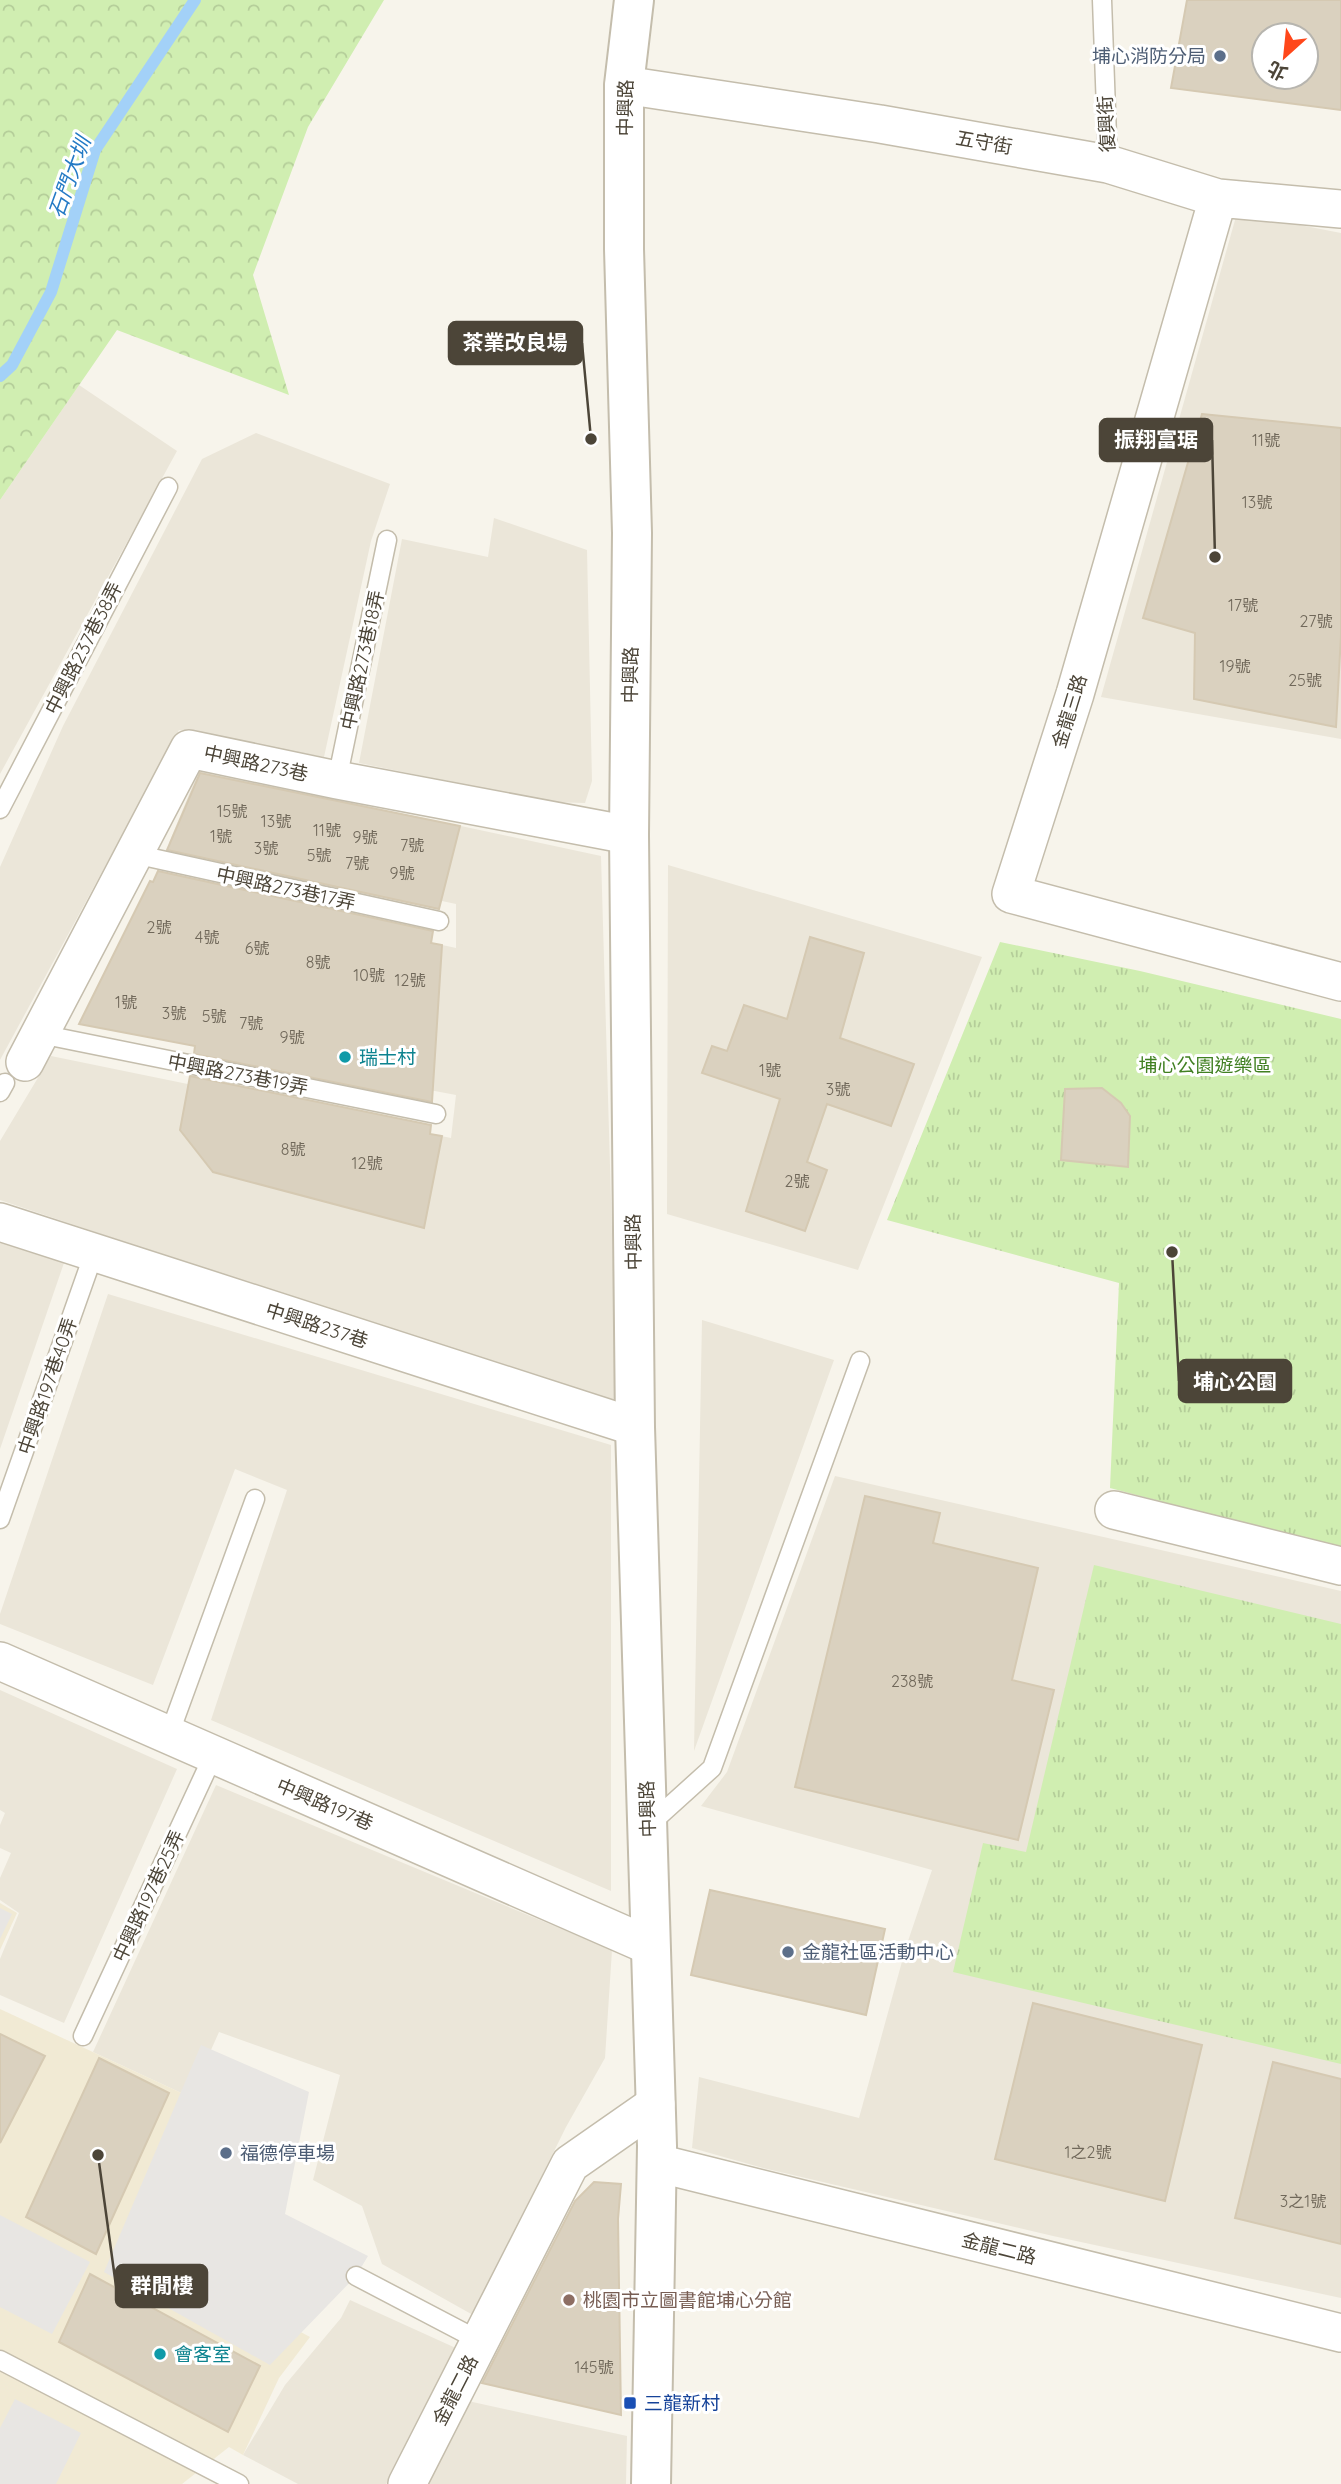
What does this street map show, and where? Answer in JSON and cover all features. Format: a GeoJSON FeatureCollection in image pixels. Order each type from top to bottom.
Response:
{"type":"FeatureCollection","features":[{"type":"Feature","properties":{"kind":"street","name":"中興路"},"geometry":{"type":"LineString","coordinates":[[634,0],[624,85],[624,249],[632,550],[628,835],[635,1427],[657,2162],[652,2484]]}},
{"type":"Feature","properties":{"kind":"street","name":"五守街"},"geometry":{"type":"LineString","coordinates":[[624,85],[880,124],[1108,164],[1218,198],[1341,209]]}},
{"type":"Feature","properties":{"kind":"street","name":"金龍三路"},"geometry":{"type":"LineString","coordinates":[[1218,198],[1075,694],[1011,894],[1341,982]]}},
{"type":"Feature","properties":{"kind":"street","name":"中興路273巷"},"geometry":{"type":"LineString","coordinates":[[17,1068],[189,749],[628,835]]}},
{"type":"Feature","properties":{"kind":"street","name":"中興路237巷"},"geometry":{"type":"LineString","coordinates":[[0,1222],[635,1427]]}},
{"type":"Feature","properties":{"kind":"street"},"geometry":{"type":"LineString","coordinates":[[1114,1510],[1341,1566]]}},
{"type":"Feature","properties":{"kind":"street","name":"中興路197巷"},"geometry":{"type":"LineString","coordinates":[[0,1661],[650,1946]]}},
{"type":"Feature","properties":{"kind":"street","name":"金龍二路"},"geometry":{"type":"LineString","coordinates":[[407,2484],[570,2164],[656,2104]]}},
{"type":"Feature","properties":{"kind":"street","name":"金龍二路"},"geometry":{"type":"LineString","coordinates":[[657,2162],[1341,2333]]}},
{"type":"Feature","properties":{"kind":"lane","name":"復興街"},"geometry":{"type":"LineString","coordinates":[[1102,0],[1108,164]]}},
{"type":"Feature","properties":{"kind":"lane","name":"中興路237巷38弄"},"geometry":{"type":"LineString","coordinates":[[0,809],[168,487]]}},
{"type":"Feature","properties":{"kind":"lane","name":"中興路273巷18弄"},"geometry":{"type":"LineString","coordinates":[[337,780],[387,540]]}},
{"type":"Feature","properties":{"kind":"lane","name":"中興路273巷17弄"},"geometry":{"type":"LineString","coordinates":[[134,854],[439,921]]}},
{"type":"Feature","properties":{"kind":"lane","name":"中興路273巷19弄"},"geometry":{"type":"LineString","coordinates":[[17,1068],[436,1114]]}},
{"type":"Feature","properties":{"kind":"lane","name":"中興路197巷40弄"},"geometry":{"type":"LineString","coordinates":[[0,1519],[94,1254]]}},
{"type":"Feature","properties":{"kind":"lane"},"geometry":{"type":"LineString","coordinates":[[647,1827],[712,1768],[860,1361]]}},
{"type":"Feature","properties":{"kind":"lane"},"geometry":{"type":"LineString","coordinates":[[169,1735],[255,1499]]}},
{"type":"Feature","properties":{"kind":"lane","name":"中興路197巷25弄"},"geometry":{"type":"LineString","coordinates":[[83,2036],[213,1756]]}},
{"type":"Feature","properties":{"kind":"lane"},"geometry":{"type":"LineString","coordinates":[[356,2276],[480,2341]]}},
{"type":"Feature","properties":{"kind":"lane"},"geometry":{"type":"LineString","coordinates":[[0,2360],[239,2484]]}},
{"type":"Feature","properties":{"kind":"shaded area"},"geometry":{"type":"Polygon","coordinates":[[[1237,213],[1341,233],[1341,739],[1101,697],[1237,213]]]}},
{"type":"Feature","properties":{"kind":"shaded area"},"geometry":{"type":"Polygon","coordinates":[[[79,385],[177,451],[0,774],[0,500],[79,385]]]}},
{"type":"Feature","properties":{"kind":"shaded area"},"geometry":{"type":"Polygon","coordinates":[[[256,433],[390,484],[371,541],[324,757],[179,730],[0,1060],[0,867],[63,726],[202,459],[256,433]]]}},
{"type":"Feature","properties":{"kind":"shaded area"},"geometry":{"type":"Polygon","coordinates":[[[494,518],[587,550],[592,781],[585,803],[551,802],[359,763],[402,539],[488,557],[494,518]]]}},
{"type":"Feature","properties":{"kind":"shaded area"},"geometry":{"type":"Polygon","coordinates":[[[199,770],[601,856],[617,1407],[0,1200],[0,1141],[51,1056],[451,1138],[456,1095],[79,1024],[150,881],[456,948],[456,904],[169,843],[199,770]]]}},
{"type":"Feature","properties":{"kind":"shaded area"},"geometry":{"type":"Polygon","coordinates":[[[668,865],[982,957],[858,1270],[667,1214],[668,865]]]}},
{"type":"Feature","properties":{"kind":"shaded area"},"geometry":{"type":"Polygon","coordinates":[[[0,1235],[66,1257],[0,1449],[0,1235]]]}},
{"type":"Feature","properties":{"kind":"shaded area"},"geometry":{"type":"Polygon","coordinates":[[[108,1294],[611,1445],[611,1891],[211,1720],[287,1490],[235,1469],[153,1685],[0,1624],[0,1614],[108,1294]]]}},
{"type":"Feature","properties":{"kind":"shaded area"},"geometry":{"type":"Polygon","coordinates":[[[702,1320],[834,1360],[694,1751],[702,1320]]]}},
{"type":"Feature","properties":{"kind":"shaded area"},"geometry":{"type":"Polygon","coordinates":[[[835,1476],[1341,1591],[1341,2298],[1053,2236],[763,2168],[692,2148],[699,2077],[859,2118],[906,1947],[932,1870],[701,1806],[727,1772],[835,1476]]]}},
{"type":"Feature","properties":{"kind":"shaded area"},"geometry":{"type":"Polygon","coordinates":[[[0,1690],[177,1769],[64,2023],[0,1995],[0,1959],[19,1913],[0,1900],[0,1878],[11,1853],[0,1848],[0,1825],[5,1813],[0,1810],[0,1690]]]}},
{"type":"Feature","properties":{"kind":"shaded area"},"geometry":{"type":"Polygon","coordinates":[[[216,1785],[612,1950],[605,2058],[566,2127],[473,2315],[382,2264],[362,2206],[313,2180],[340,2075],[219,2032],[190,2097],[93,2052],[216,1785]]]}},
{"type":"Feature","properties":{"kind":"shaded area"},"geometry":{"type":"Polygon","coordinates":[[[0,1903],[17,1913],[0,1950],[0,1903]]]}},
{"type":"Feature","properties":{"kind":"shaded area"},"geometry":{"type":"Polygon","coordinates":[[[0,1908],[12,1914],[0,1939],[0,1908]]]}},
{"type":"Feature","properties":{"kind":"shaded area"},"geometry":{"type":"Polygon","coordinates":[[[0,2009],[190,2097],[134,2241],[310,2337],[279,2378],[243,2455],[229,2447],[182,2484],[0,2484],[0,2009]]]}},
{"type":"Feature","properties":{"kind":"shaded area","name":"福德停車場"},"geometry":{"type":"Polygon","coordinates":[[[201,2045],[309,2092],[285,2214],[368,2256],[356,2276],[270,2365],[104,2272],[201,2045]]]}},
{"type":"Feature","properties":{"kind":"shaded area"},"geometry":{"type":"Polygon","coordinates":[[[0,2215],[90,2262],[52,2334],[0,2307],[0,2215]]]}},
{"type":"Feature","properties":{"kind":"shaded area"},"geometry":{"type":"Polygon","coordinates":[[[350,2300],[458,2349],[386,2484],[298,2484],[243,2455],[285,2385],[341,2318],[350,2300]]]}},
{"type":"Feature","properties":{"kind":"shaded area"},"geometry":{"type":"Polygon","coordinates":[[[15,2399],[81,2433],[56,2484],[0,2484],[0,2428],[15,2399]]]}},
{"type":"Feature","properties":{"kind":"shaded area"},"geometry":{"type":"Polygon","coordinates":[[[468,2401],[627,2436],[626,2484],[428,2484],[468,2401]]]}},
{"type":"Feature","properties":{"kind":"green space"},"geometry":{"type":"Polygon","coordinates":[[[0,0],[384,0],[308,127],[253,275],[289,395],[117,330],[0,500],[0,0]]]}},
{"type":"Feature","properties":{"kind":"green space","name":"埔心公園遊樂區"},"geometry":{"type":"Polygon","coordinates":[[[1000,942],[1140,971],[1341,1019],[1341,1549],[1110,1488],[1119,1283],[887,1220],[1000,942]]]}},
{"type":"Feature","properties":{"kind":"green space"},"geometry":{"type":"Polygon","coordinates":[[[1094,1565],[1341,1624],[1341,2064],[953,1972],[983,1843],[1026,1852],[1094,1565]]]}},
{"type":"Feature","properties":{"kind":"building","name":"埔心消防分局"},"geometry":{"type":"Polygon","coordinates":[[[1187,0],[1341,0],[1341,110],[1171,88],[1187,0]]]}},
{"type":"Feature","properties":{"kind":"building"},"geometry":{"type":"Polygon","coordinates":[[[1202,414],[1341,428],[1341,635],[1336,727],[1194,699],[1195,633],[1143,618],[1202,414]]]}},
{"type":"Feature","properties":{"kind":"building"},"geometry":{"type":"Polygon","coordinates":[[[200,773],[460,826],[439,909],[167,850],[200,773]]]}},
{"type":"Feature","properties":{"kind":"building"},"geometry":{"type":"Polygon","coordinates":[[[158,871],[433,931],[431,943],[442,945],[432,1102],[194,1054],[195,1046],[79,1024],[150,881],[153,882],[158,871]]]}},
{"type":"Feature","properties":{"kind":"building"},"geometry":{"type":"Polygon","coordinates":[[[810,937],[864,953],[840,1038],[914,1064],[891,1126],[827,1104],[807,1162],[827,1170],[805,1231],[746,1211],[780,1099],[702,1073],[712,1046],[727,1051],[744,1005],[787,1019],[810,937]]]}},
{"type":"Feature","properties":{"kind":"building","name":"瑞士村"},"geometry":{"type":"Polygon","coordinates":[[[190,1076],[431,1125],[430,1134],[442,1136],[424,1228],[213,1172],[180,1130],[190,1076]]]}},
{"type":"Feature","properties":{"kind":"building"},"geometry":{"type":"Polygon","coordinates":[[[1102,1088],[1121,1103],[1130,1116],[1128,1167],[1061,1160],[1065,1089],[1102,1088]]]}},
{"type":"Feature","properties":{"kind":"building"},"geometry":{"type":"Polygon","coordinates":[[[865,1496],[940,1513],[933,1543],[1038,1568],[1012,1680],[1054,1690],[1018,1840],[795,1787],[865,1496]]]}},
{"type":"Feature","properties":{"kind":"building","name":"金龍社區活動中心"},"geometry":{"type":"Polygon","coordinates":[[[710,1890],[885,1929],[866,2015],[691,1975],[710,1890]]]}},
{"type":"Feature","properties":{"kind":"building"},"geometry":{"type":"Polygon","coordinates":[[[1033,2003],[1202,2045],[1165,2201],[995,2159],[1033,2003]]]}},
{"type":"Feature","properties":{"kind":"building"},"geometry":{"type":"Polygon","coordinates":[[[0,2034],[45,2056],[0,2143],[0,2034]]]}},
{"type":"Feature","properties":{"kind":"building"},"geometry":{"type":"Polygon","coordinates":[[[99,2058],[169,2093],[96,2254],[26,2217],[99,2058]]]}},
{"type":"Feature","properties":{"kind":"building"},"geometry":{"type":"Polygon","coordinates":[[[1273,2062],[1341,2079],[1341,2244],[1235,2218],[1273,2062]]]}},
{"type":"Feature","properties":{"kind":"building","name":"桃園市立圖書館埔心分館"},"geometry":{"type":"Polygon","coordinates":[[[594,2182],[621,2184],[618,2219],[621,2415],[482,2383],[575,2201],[594,2182]]]}},
{"type":"Feature","properties":{"kind":"building","name":"會客室"},"geometry":{"type":"Polygon","coordinates":[[[90,2274],[260,2366],[228,2432],[59,2342],[90,2274]]]}},
{"type":"Feature","properties":{"kind":"waterway","name":"石門大圳"},"geometry":{"type":"LineString","coordinates":[[0,376],[12,365],[51,292],[95,150],[195,0]]}},
{"type":"Feature","properties":{"kind":"place","name":"埔心消防分局"},"geometry":{"type":"Point","coordinates":[1220,56]}},
{"type":"Feature","properties":{"kind":"place","name":"茶業改良場"},"geometry":{"type":"Point","coordinates":[591,439]}},
{"type":"Feature","properties":{"kind":"place","name":"振翔富琚"},"geometry":{"type":"Point","coordinates":[1215,557]}},
{"type":"Feature","properties":{"kind":"place","name":"瑞士村"},"geometry":{"type":"Point","coordinates":[345,1057]}},
{"type":"Feature","properties":{"kind":"place","name":"埔心公園"},"geometry":{"type":"Point","coordinates":[1172,1252]}},
{"type":"Feature","properties":{"kind":"place","name":"金龍社區活動中心"},"geometry":{"type":"Point","coordinates":[788,1952]}},
{"type":"Feature","properties":{"kind":"place","name":"福德停車場"},"geometry":{"type":"Point","coordinates":[226,2153]}},
{"type":"Feature","properties":{"kind":"place","name":"群閒樓"},"geometry":{"type":"Point","coordinates":[98,2155]}},
{"type":"Feature","properties":{"kind":"place","name":"桃園市立圖書館埔心分館"},"geometry":{"type":"Point","coordinates":[569,2300]}},
{"type":"Feature","properties":{"kind":"place","name":"會客室"},"geometry":{"type":"Point","coordinates":[160,2354]}},
{"type":"Feature","properties":{"kind":"place","name":"三龍新村"},"geometry":{"type":"Point","coordinates":[630,2403]}}]}
